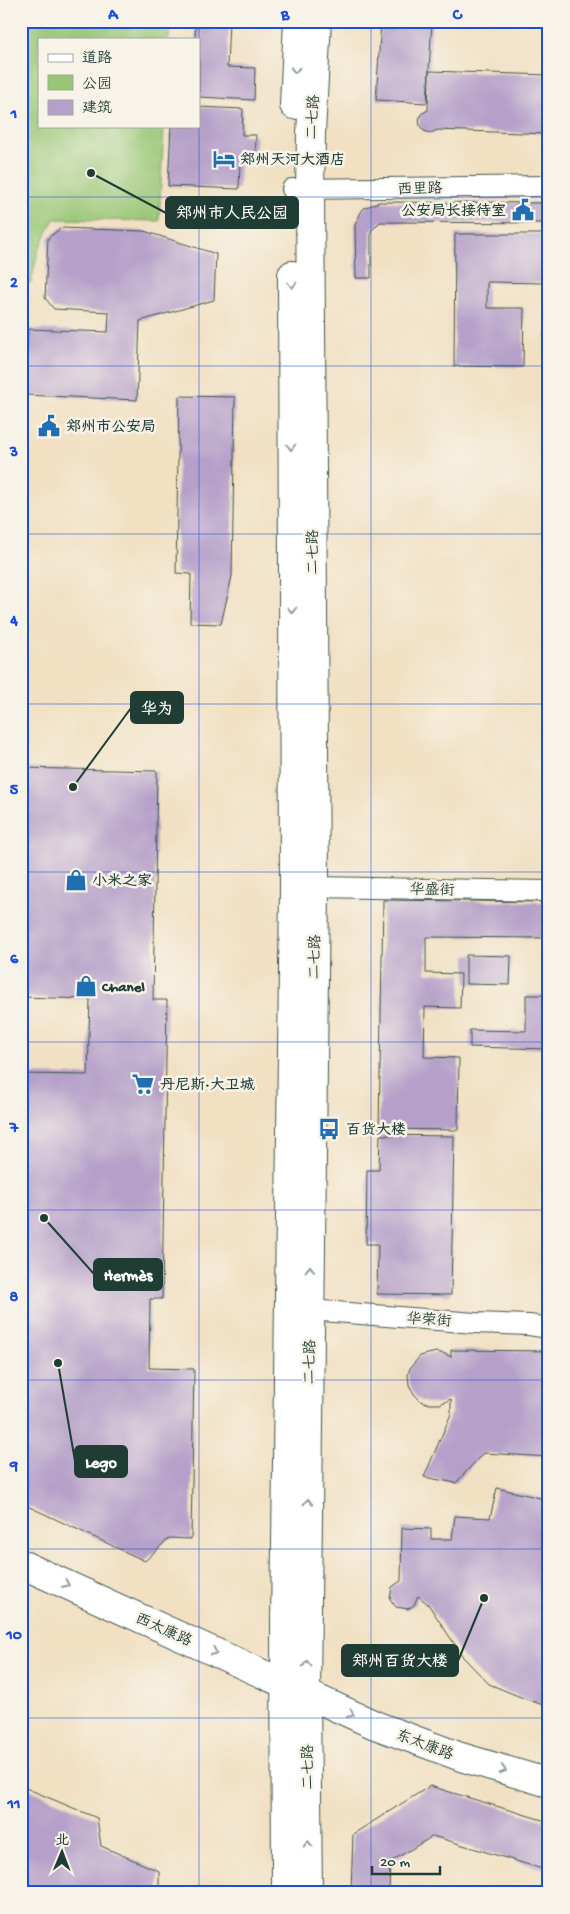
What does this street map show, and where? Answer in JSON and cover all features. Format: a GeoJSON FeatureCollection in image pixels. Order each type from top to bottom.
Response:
{"type":"FeatureCollection","features":[{"type":"Feature","properties":{"kind":"main road","name":"二七路"},"geometry":{"type":"LineString","coordinates":[[286,1893],[296,1689],[310,1310],[314,887],[301,189],[292,134],[298,21]]}},
{"type":"Feature","properties":{"kind":"main road","name":"二七路"},"geometry":{"type":"LineString","coordinates":[[308,1893],[296,1689],[291,352],[301,189],[311,134],[317,21]]}},
{"type":"Feature","properties":{"kind":"main road","name":"西太康路"},"geometry":{"type":"LineString","coordinates":[[21,1564],[296,1689]]}},
{"type":"Feature","properties":{"kind":"main road","name":"东太康路"},"geometry":{"type":"LineString","coordinates":[[296,1689],[375,1725],[444,1751],[549,1783]]}},
{"type":"Feature","properties":{"kind":"street","name":"西里路"},"geometry":{"type":"LineString","coordinates":[[301,189],[549,186]]}},
{"type":"Feature","properties":{"kind":"street","name":"华盛街"},"geometry":{"type":"LineString","coordinates":[[314,887],[549,892]]}},
{"type":"Feature","properties":{"kind":"street","name":"华荣街"},"geometry":{"type":"LineString","coordinates":[[310,1310],[549,1328]]}},
{"type":"Feature","properties":{"kind":"green space"},"geometry":{"type":"Polygon","coordinates":[[[21,21],[170,21],[169,38],[38,38],[38,128],[164,128],[159,221],[54,219],[38,251],[31,283],[21,281],[21,21]]]}},
{"type":"Feature","properties":{"kind":"building"},"geometry":{"type":"Polygon","coordinates":[[[196,21],[229,21],[227,67],[255,68],[254,100],[200,97],[200,38],[195,38],[196,21]]]}},
{"type":"Feature","properties":{"kind":"building"},"geometry":{"type":"Polygon","coordinates":[[[381,21],[432,21],[427,103],[376,100],[381,21]]]}},
{"type":"Feature","properties":{"kind":"building"},"geometry":{"type":"Polygon","coordinates":[[[429,71],[549,75],[549,134],[438,130],[430,133],[424,131],[420,126],[419,120],[421,114],[428,110],[429,71]]]}},
{"type":"Feature","properties":{"kind":"building"},"geometry":{"type":"Polygon","coordinates":[[[200,107],[243,109],[242,135],[256,135],[255,163],[240,162],[239,189],[168,186],[171,128],[200,128],[200,107]]]}},
{"type":"Feature","properties":{"kind":"building"},"geometry":{"type":"Polygon","coordinates":[[[379,202],[549,203],[549,223],[380,222],[371,231],[371,278],[356,278],[355,225],[364,208],[379,202]]]}},
{"type":"Feature","properties":{"kind":"building"},"geometry":{"type":"Polygon","coordinates":[[[61,228],[144,231],[216,254],[214,300],[140,321],[137,400],[25,395],[28,329],[108,332],[109,312],[54,309],[45,298],[48,238],[61,228]]]}},
{"type":"Feature","properties":{"kind":"building"},"geometry":{"type":"Polygon","coordinates":[[[455,234],[544,234],[544,283],[487,282],[487,308],[524,308],[523,367],[454,366],[455,234]]]}},
{"type":"Feature","properties":{"kind":"building"},"geometry":{"type":"Polygon","coordinates":[[[546,332],[549,332],[549,383],[545,383],[546,332]]]}},
{"type":"Feature","properties":{"kind":"building"},"geometry":{"type":"Polygon","coordinates":[[[179,396],[235,397],[232,576],[221,624],[190,623],[191,574],[176,573],[179,396]]]}},
{"type":"Feature","properties":{"kind":"building"},"geometry":{"type":"Polygon","coordinates":[[[21,768],[157,771],[153,1000],[167,1000],[162,1299],[150,1299],[149,1368],[194,1369],[191,1539],[169,1538],[145,1561],[21,1503],[21,1074],[88,1075],[90,999],[21,997],[21,768]]]}},
{"type":"Feature","properties":{"kind":"building"},"geometry":{"type":"Polygon","coordinates":[[[383,900],[549,902],[549,938],[426,937],[426,973],[461,974],[460,1008],[425,1007],[424,1057],[459,1058],[458,1130],[379,1129],[383,900]]]}},
{"type":"Feature","properties":{"kind":"building"},"geometry":{"type":"Polygon","coordinates":[[[466,955],[511,956],[510,985],[466,984],[466,955]]]}},
{"type":"Feature","properties":{"kind":"building"},"geometry":{"type":"Polygon","coordinates":[[[526,995],[549,995],[549,1049],[470,1047],[470,1030],[526,1031],[526,995]]]}},
{"type":"Feature","properties":{"kind":"building"},"geometry":{"type":"Polygon","coordinates":[[[380,1135],[454,1136],[451,1295],[377,1294],[378,1244],[366,1244],[367,1170],[379,1170],[380,1135]]]}},
{"type":"Feature","properties":{"kind":"building"},"geometry":{"type":"Polygon","coordinates":[[[451,1350],[549,1351],[549,1457],[483,1453],[456,1483],[424,1477],[451,1414],[451,1399],[440,1404],[430,1404],[421,1401],[409,1385],[408,1375],[410,1368],[420,1356],[436,1352],[451,1357],[451,1350]]]}},
{"type":"Feature","properties":{"kind":"building"},"geometry":{"type":"Polygon","coordinates":[[[497,1488],[549,1500],[549,1707],[489,1684],[463,1657],[428,1604],[418,1596],[414,1605],[408,1609],[396,1607],[390,1599],[392,1587],[401,1581],[402,1528],[431,1529],[431,1539],[452,1539],[455,1516],[490,1518],[497,1488]]]}},
{"type":"Feature","properties":{"kind":"building"},"geometry":{"type":"Polygon","coordinates":[[[21,1786],[97,1818],[101,1846],[159,1871],[159,1893],[21,1893],[21,1786]]]}},
{"type":"Feature","properties":{"kind":"building"},"geometry":{"type":"Polygon","coordinates":[[[430,1786],[549,1822],[549,1871],[433,1836],[390,1862],[389,1893],[351,1893],[353,1834],[430,1786]]]}},
{"type":"Feature","properties":{"kind":"place","name":"郑州天河大酒店"},"geometry":{"type":"Point","coordinates":[224,159]}},
{"type":"Feature","properties":{"kind":"place","name":"郑州市人民公园"},"geometry":{"type":"Point","coordinates":[91,173]}},
{"type":"Feature","properties":{"kind":"place","name":"公安局长接待室"},"geometry":{"type":"Point","coordinates":[523,210]}},
{"type":"Feature","properties":{"kind":"place","name":"郑州市公安局"},"geometry":{"type":"Point","coordinates":[49,426]}},
{"type":"Feature","properties":{"kind":"place","name":"华为"},"geometry":{"type":"Point","coordinates":[73,787]}},
{"type":"Feature","properties":{"kind":"place","name":"小米之家"},"geometry":{"type":"Point","coordinates":[76,880]}},
{"type":"Feature","properties":{"kind":"place","name":"Chanel"},"geometry":{"type":"Point","coordinates":[86,986]}},
{"type":"Feature","properties":{"kind":"place","name":"丹尼斯·大卫城"},"geometry":{"type":"Point","coordinates":[143,1084]}},
{"type":"Feature","properties":{"kind":"place","name":"百货大楼"},"geometry":{"type":"Point","coordinates":[329,1129]}},
{"type":"Feature","properties":{"kind":"place","name":"Hermès"},"geometry":{"type":"Point","coordinates":[44,1218]}},
{"type":"Feature","properties":{"kind":"place","name":"Lego"},"geometry":{"type":"Point","coordinates":[58,1363]}},
{"type":"Feature","properties":{"kind":"place","name":"郑州百货大楼"},"geometry":{"type":"Point","coordinates":[484,1598]}}]}
